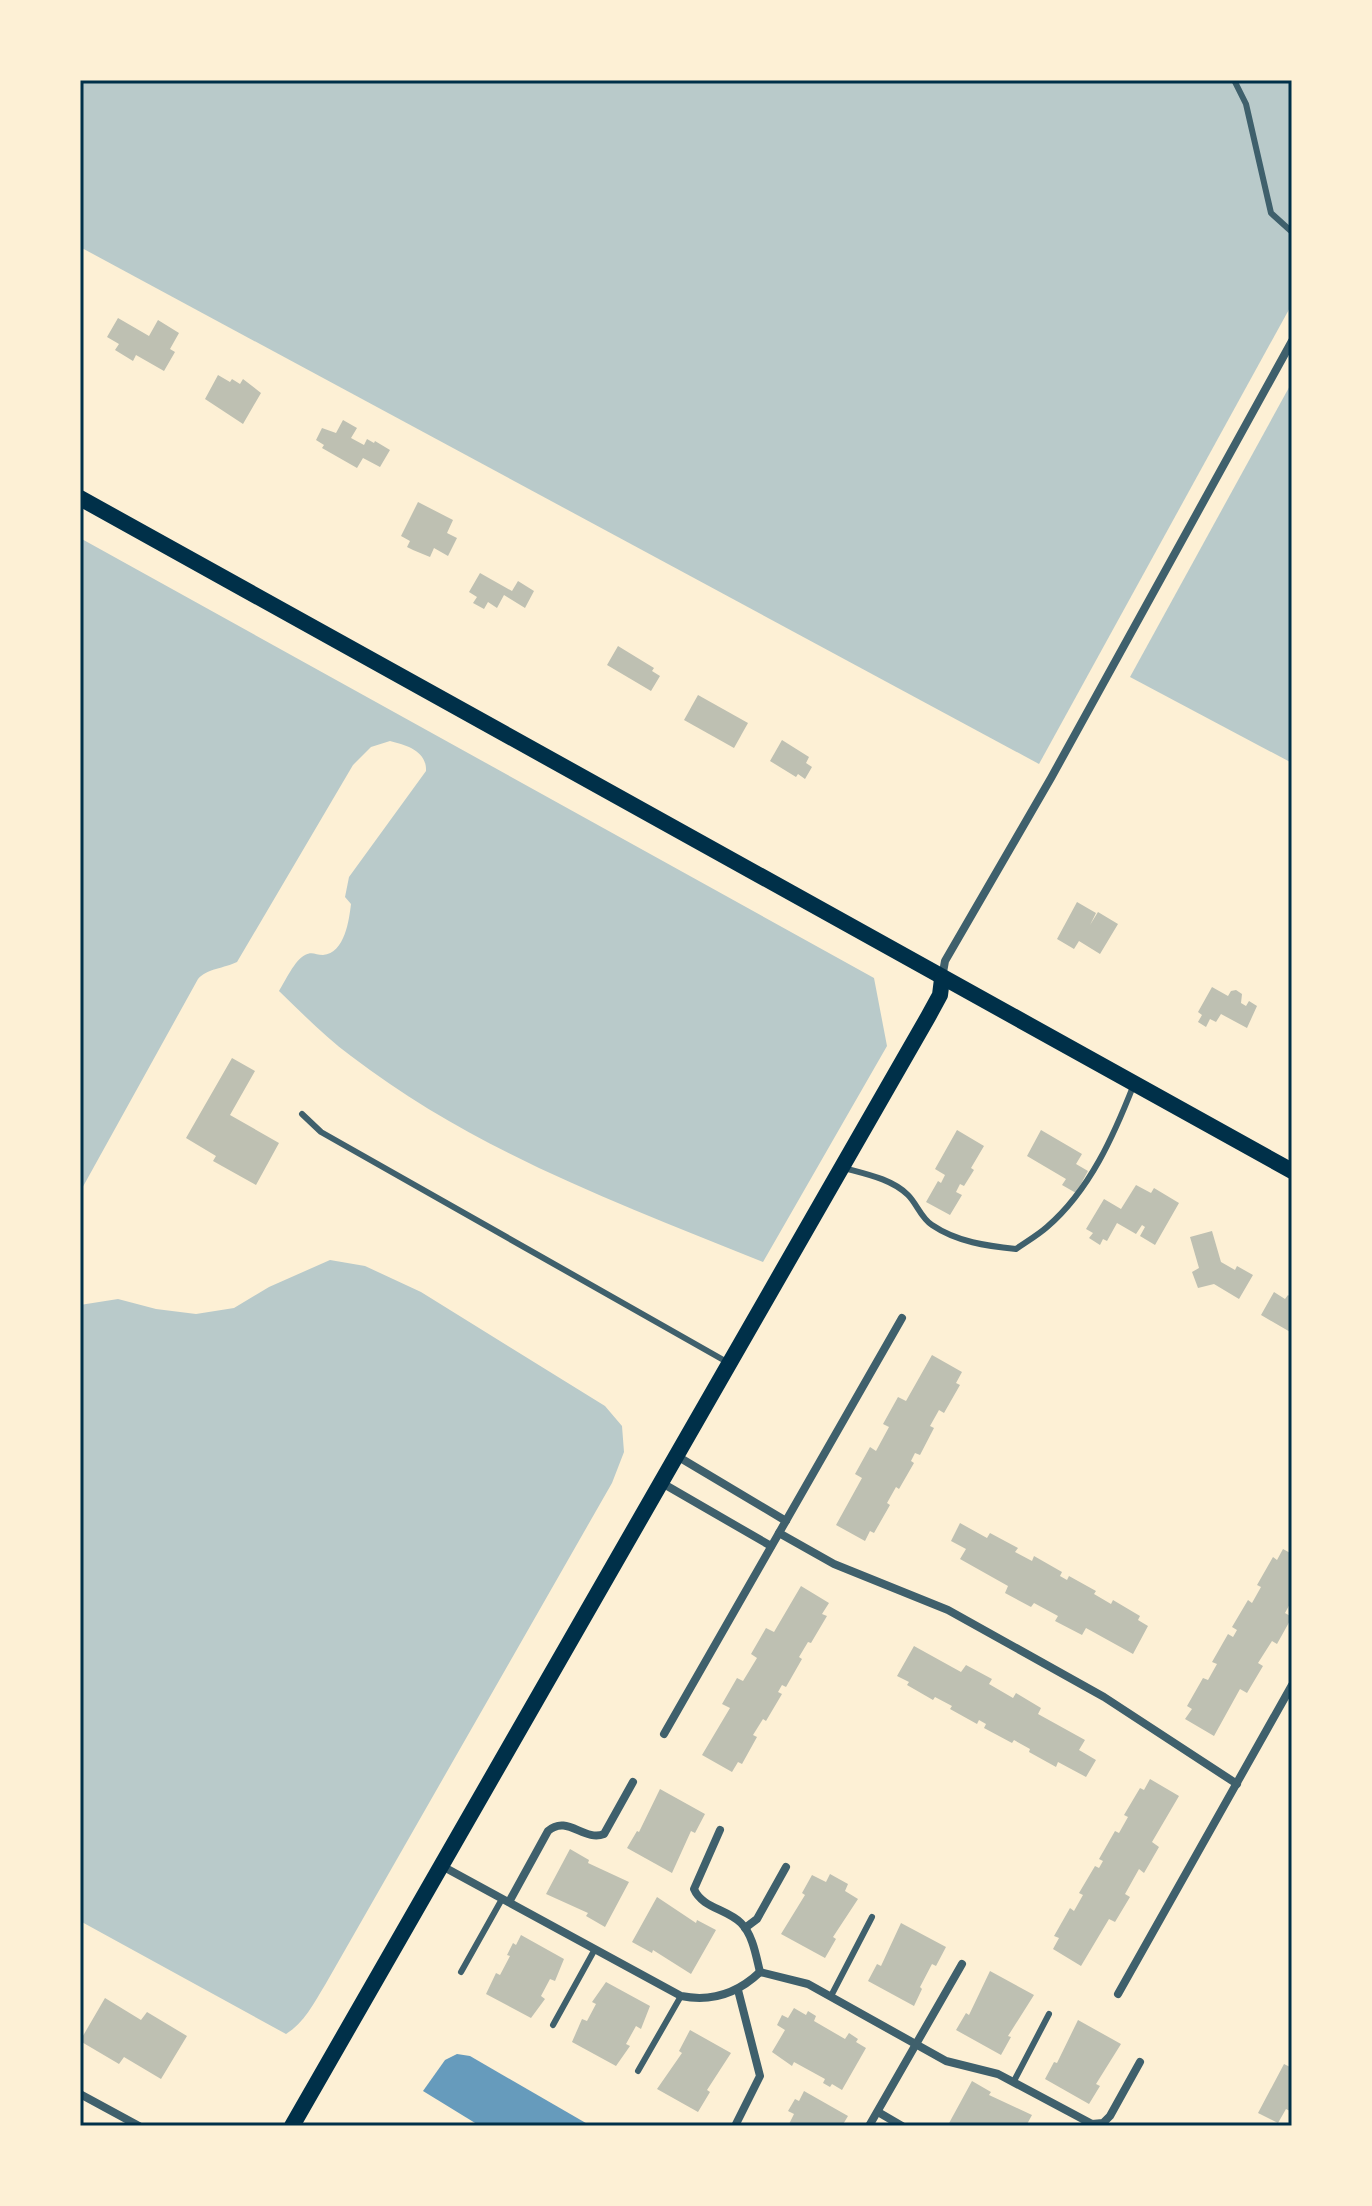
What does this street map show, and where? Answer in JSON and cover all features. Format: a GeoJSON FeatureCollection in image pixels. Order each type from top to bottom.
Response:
{"type":"FeatureCollection","features":[{"type":"Feature","properties":{"kind":"main road"},"geometry":{"type":"LineString","coordinates":[[80,498],[1292,1171]]}},
{"type":"Feature","properties":{"kind":"main road"},"geometry":{"type":"LineString","coordinates":[[292,2126],[843,1167],[940,995],[942,979]]}},
{"type":"Feature","properties":{"kind":"street"},"geometry":{"type":"LineString","coordinates":[[942,979],[945,961],[1051,778],[1292,341]]}},
{"type":"Feature","properties":{"kind":"street"},"geometry":{"type":"LineString","coordinates":[[664,1734],[902,1318]]}},
{"type":"Feature","properties":{"kind":"street"},"geometry":{"type":"LineString","coordinates":[[677,1456],[786,1521]]}},
{"type":"Feature","properties":{"kind":"street"},"geometry":{"type":"LineString","coordinates":[[662,1483],[771,1546]]}},
{"type":"Feature","properties":{"kind":"street"},"geometry":{"type":"LineString","coordinates":[[779,1533],[834,1564],[948,1610],[1104,1697],[1237,1784]]}},
{"type":"Feature","properties":{"kind":"street"},"geometry":{"type":"LineString","coordinates":[[1118,1994],[1292,1685]]}},
{"type":"Feature","properties":{"kind":"street"},"geometry":{"type":"LineString","coordinates":[[506,1901],[548,1831],[563,1824],[593,1836],[604,1834],[633,1782]]}},
{"type":"Feature","properties":{"kind":"street"},"geometry":{"type":"LineString","coordinates":[[720,1830],[694,1882],[694,1889],[698,1899],[739,1921],[745,1928],[760,1972]]}},
{"type":"Feature","properties":{"kind":"street"},"geometry":{"type":"LineString","coordinates":[[441,1865],[681,1996],[706,1998],[738,1990],[760,1972],[792,1978],[831,1996],[946,2061],[977,2067],[1014,2081],[1087,2122],[1103,2123],[1110,2116],[1140,2062]]}},
{"type":"Feature","properties":{"kind":"street"},"geometry":{"type":"LineString","coordinates":[[745,1928],[757,1919],[786,1867]]}},
{"type":"Feature","properties":{"kind":"street"},"geometry":{"type":"LineString","coordinates":[[869,2126],[962,1964]]}},
{"type":"Feature","properties":{"kind":"street"},"geometry":{"type":"LineString","coordinates":[[736,2124],[760,2076],[738,1990]]}},
{"type":"Feature","properties":{"kind":"street"},"geometry":{"type":"LineString","coordinates":[[80,2094],[139,2126]]}},
{"type":"Feature","properties":{"kind":"street"},"geometry":{"type":"LineString","coordinates":[[878,2112],[902,2126]]}},
{"type":"Feature","properties":{"kind":"lane"},"geometry":{"type":"LineString","coordinates":[[1234,80],[1246,104],[1271,213],[1292,232]]}},
{"type":"Feature","properties":{"kind":"lane"},"geometry":{"type":"LineString","coordinates":[[843,1167],[881,1178],[908,1194],[928,1223],[951,1236],[985,1246],[1016,1249],[1048,1226],[1079,1191],[1112,1140],[1134,1084]]}},
{"type":"Feature","properties":{"kind":"lane"},"geometry":{"type":"LineString","coordinates":[[302,1114],[321,1132],[731,1364]]}},
{"type":"Feature","properties":{"kind":"lane"},"geometry":{"type":"LineString","coordinates":[[461,1972],[506,1901]]}},
{"type":"Feature","properties":{"kind":"lane"},"geometry":{"type":"LineString","coordinates":[[831,1996],[872,1917]]}},
{"type":"Feature","properties":{"kind":"lane"},"geometry":{"type":"LineString","coordinates":[[553,2025],[595,1949]]}},
{"type":"Feature","properties":{"kind":"lane"},"geometry":{"type":"LineString","coordinates":[[638,2071],[681,1996]]}},
{"type":"Feature","properties":{"kind":"lane"},"geometry":{"type":"LineString","coordinates":[[1014,2081],[1049,2014]]}},
{"type":"Feature","properties":{"kind":"shaded area"},"geometry":{"type":"Polygon","coordinates":[[[80,80],[1292,80],[1292,304],[1039,764],[80,247],[80,80]]]}},
{"type":"Feature","properties":{"kind":"shaded area"},"geometry":{"type":"Polygon","coordinates":[[[1292,382],[1292,763],[1130,677],[1292,382]]]}},
{"type":"Feature","properties":{"kind":"shaded area"},"geometry":{"type":"Polygon","coordinates":[[[80,538],[874,978],[887,1046],[763,1262],[550,1173],[447,1120],[341,1049],[279,991],[301,958],[310,953],[330,953],[341,942],[351,904],[345,897],[349,877],[426,771],[419,754],[390,741],[371,747],[353,765],[237,962],[198,979],[80,1192],[80,538]]]}},
{"type":"Feature","properties":{"kind":"shaded area"},"geometry":{"type":"Polygon","coordinates":[[[330,1260],[365,1266],[421,1292],[605,1406],[622,1426],[624,1452],[612,1483],[313,2006],[286,2034],[80,1921],[80,1305],[118,1299],[156,1309],[196,1314],[234,1308],[269,1287],[330,1260]]]}},
{"type":"Feature","properties":{"kind":"water"},"geometry":{"type":"Polygon","coordinates":[[[457,2054],[470,2056],[591,2126],[480,2126],[423,2091],[445,2060],[457,2054]]]}},
{"type":"Feature","properties":{"kind":"building"},"geometry":{"type":"Polygon","coordinates":[[[118,318],[149,336],[158,320],[179,333],[170,349],[175,352],[164,371],[136,355],[133,361],[115,350],[119,344],[107,337],[118,318]]]}},
{"type":"Feature","properties":{"kind":"building"},"geometry":{"type":"Polygon","coordinates":[[[218,375],[240,384],[243,379],[261,393],[243,424],[205,399],[218,375]]]}},
{"type":"Feature","properties":{"kind":"building"},"geometry":{"type":"Polygon","coordinates":[[[343,420],[357,428],[351,438],[364,445],[367,439],[375,441],[390,450],[380,467],[363,458],[357,468],[322,448],[324,445],[316,440],[322,428],[336,433],[343,420]]]}},
{"type":"Feature","properties":{"kind":"building"},"geometry":{"type":"Polygon","coordinates":[[[418,502],[453,520],[447,533],[457,538],[448,556],[434,548],[430,557],[407,547],[410,541],[401,536],[418,502]]]}},
{"type":"Feature","properties":{"kind":"building"},"geometry":{"type":"Polygon","coordinates":[[[480,573],[512,591],[518,581],[534,591],[525,608],[504,595],[497,608],[488,602],[484,609],[473,603],[477,597],[469,592],[480,573]]]}},
{"type":"Feature","properties":{"kind":"building"},"geometry":{"type":"Polygon","coordinates":[[[618,646],[654,668],[652,671],[660,676],[651,691],[607,665],[618,646]]]}},
{"type":"Feature","properties":{"kind":"building"},"geometry":{"type":"Polygon","coordinates":[[[698,695],[748,723],[734,748],[684,720],[698,695]]]}},
{"type":"Feature","properties":{"kind":"building"},"geometry":{"type":"Polygon","coordinates":[[[782,740],[809,757],[806,763],[812,767],[805,779],[770,761],[782,740]]]}},
{"type":"Feature","properties":{"kind":"building"},"geometry":{"type":"Polygon","coordinates":[[[1077,902],[1096,913],[1090,925],[1098,912],[1118,924],[1100,954],[1079,941],[1074,949],[1057,939],[1077,902]]]}},
{"type":"Feature","properties":{"kind":"building"},"geometry":{"type":"Polygon","coordinates":[[[1212,987],[1228,996],[1236,990],[1242,994],[1241,1003],[1246,1006],[1249,1001],[1257,1006],[1247,1028],[1221,1014],[1216,1022],[1210,1019],[1206,1027],[1198,1022],[1202,1015],[1198,1012],[1212,987]]]}},
{"type":"Feature","properties":{"kind":"building"},"geometry":{"type":"Polygon","coordinates":[[[232,1058],[255,1071],[230,1115],[279,1143],[256,1185],[213,1161],[216,1156],[186,1138],[232,1058]]]}},
{"type":"Feature","properties":{"kind":"building"},"geometry":{"type":"Polygon","coordinates":[[[957,1130],[984,1146],[971,1168],[974,1170],[956,1192],[962,1195],[950,1215],[926,1202],[945,1175],[935,1169],[957,1130]]]}},
{"type":"Feature","properties":{"kind":"building"},"geometry":{"type":"Polygon","coordinates":[[[1041,1130],[1082,1154],[1076,1164],[1088,1171],[1076,1193],[1062,1185],[1066,1179],[1027,1156],[1041,1130]]]}},
{"type":"Feature","properties":{"kind":"building"},"geometry":{"type":"Polygon","coordinates":[[[1136,1185],[1151,1193],[1154,1188],[1179,1203],[1155,1245],[1140,1236],[1145,1227],[1142,1225],[1136,1234],[1117,1223],[1107,1241],[1103,1239],[1100,1245],[1089,1238],[1093,1233],[1086,1229],[1104,1199],[1121,1209],[1136,1185]]]}},
{"type":"Feature","properties":{"kind":"building"},"geometry":{"type":"Polygon","coordinates":[[[1212,1231],[1221,1262],[1253,1275],[1239,1299],[1214,1284],[1198,1288],[1192,1272],[1199,1268],[1190,1237],[1212,1231]]]}},
{"type":"Feature","properties":{"kind":"building"},"geometry":{"type":"Polygon","coordinates":[[[1274,1292],[1285,1299],[1288,1295],[1292,1298],[1292,1333],[1261,1315],[1274,1292]]]}},
{"type":"Feature","properties":{"kind":"building"},"geometry":{"type":"Polygon","coordinates":[[[932,1355],[962,1372],[956,1383],[960,1385],[944,1413],[939,1410],[920,1455],[915,1453],[911,1461],[914,1463],[899,1489],[896,1487],[874,1533],[870,1531],[865,1541],[836,1525],[862,1478],[855,1474],[870,1447],[876,1451],[889,1427],[883,1424],[898,1397],[906,1401],[932,1355]]]}},
{"type":"Feature","properties":{"kind":"building"},"geometry":{"type":"Polygon","coordinates":[[[960,1523],[987,1538],[990,1533],[1018,1548],[1015,1552],[1032,1561],[1034,1556],[1062,1572],[1060,1576],[1067,1580],[1069,1576],[1096,1591],[1094,1594],[1111,1604],[1113,1600],[1140,1616],[1138,1620],[1148,1626],[1133,1654],[1086,1628],[1082,1635],[1055,1621],[1058,1616],[1034,1603],[1031,1607],[1005,1593],[1008,1586],[960,1559],[966,1549],[951,1541],[960,1523]]]}},
{"type":"Feature","properties":{"kind":"building"},"geometry":{"type":"Polygon","coordinates":[[[1283,1549],[1292,1554],[1292,1600],[1285,1613],[1292,1617],[1277,1644],[1272,1641],[1258,1663],[1263,1666],[1247,1693],[1240,1689],[1214,1736],[1185,1719],[1192,1709],[1187,1706],[1203,1678],[1208,1680],[1217,1664],[1212,1662],[1228,1634],[1233,1637],[1237,1630],[1232,1627],[1248,1600],[1252,1603],[1261,1587],[1257,1585],[1273,1557],[1277,1560],[1283,1549]]]}},
{"type":"Feature","properties":{"kind":"building"},"geometry":{"type":"Polygon","coordinates":[[[801,1586],[829,1603],[822,1614],[827,1616],[799,1657],[802,1659],[786,1687],[782,1685],[778,1692],[782,1694],[766,1721],[763,1719],[753,1735],[757,1737],[742,1764],[738,1762],[732,1772],[702,1755],[730,1708],[722,1704],[737,1678],[743,1681],[757,1658],[751,1654],[766,1628],[774,1632],[801,1586]]]}},
{"type":"Feature","properties":{"kind":"building"},"geometry":{"type":"Polygon","coordinates":[[[914,1646],[961,1672],[966,1665],[992,1679],[989,1684],[1013,1698],[1016,1693],[1041,1708],[1038,1714],[1085,1740],[1079,1750],[1096,1760],[1086,1777],[1058,1762],[1056,1767],[1014,1740],[1012,1743],[984,1728],[986,1724],[979,1720],[977,1724],[950,1709],[952,1706],[935,1697],[933,1700],[907,1685],[909,1682],[897,1676],[914,1646]]]}},
{"type":"Feature","properties":{"kind":"building"},"geometry":{"type":"Polygon","coordinates":[[[1150,1779],[1179,1796],[1152,1842],[1159,1847],[1144,1873],[1139,1869],[1125,1894],[1130,1897],[1115,1922],[1109,1919],[1081,1966],[1053,1949],[1059,1938],[1054,1936],[1070,1908],[1074,1911],[1083,1895],[1079,1893],[1095,1866],[1099,1868],[1103,1861],[1099,1859],[1115,1831],[1119,1833],[1128,1817],[1124,1815],[1140,1788],[1144,1790],[1150,1779]]]}},
{"type":"Feature","properties":{"kind":"building"},"geometry":{"type":"Polygon","coordinates":[[[660,1789],[705,1814],[695,1833],[691,1831],[672,1873],[627,1848],[639,1832],[660,1789]]]}},
{"type":"Feature","properties":{"kind":"building"},"geometry":{"type":"Polygon","coordinates":[[[570,1849],[589,1860],[588,1863],[629,1882],[605,1927],[586,1916],[588,1913],[546,1894],[570,1849]]]}},
{"type":"Feature","properties":{"kind":"building"},"geometry":{"type":"Polygon","coordinates":[[[830,1874],[848,1884],[845,1891],[858,1899],[833,1937],[836,1939],[825,1958],[781,1934],[805,1895],[802,1893],[812,1875],[826,1882],[830,1874]]]}},
{"type":"Feature","properties":{"kind":"building"},"geometry":{"type":"Polygon","coordinates":[[[657,1897],[696,1923],[697,1920],[716,1930],[691,1974],[653,1950],[652,1953],[632,1942],[657,1897]]]}},
{"type":"Feature","properties":{"kind":"building"},"geometry":{"type":"Polygon","coordinates":[[[901,1923],[946,1947],[936,1966],[932,1964],[914,2006],[868,1981],[877,1964],[881,1966],[901,1923]]]}},
{"type":"Feature","properties":{"kind":"building"},"geometry":{"type":"Polygon","coordinates":[[[521,1935],[564,1959],[555,1981],[550,1979],[541,1996],[545,1999],[531,2018],[486,1994],[496,1973],[500,1975],[513,1943],[516,1945],[521,1935]]]}},
{"type":"Feature","properties":{"kind":"building"},"geometry":{"type":"Polygon","coordinates":[[[990,1971],[1034,1995],[1008,2036],[1011,2037],[1001,2055],[956,2030],[966,2013],[969,2015],[990,1971]]]}},
{"type":"Feature","properties":{"kind":"building"},"geometry":{"type":"Polygon","coordinates":[[[606,1982],[650,2006],[641,2029],[636,2026],[626,2044],[630,2046],[616,2066],[572,2042],[582,2019],[587,2021],[596,2004],[592,2002],[606,1982]]]}},
{"type":"Feature","properties":{"kind":"building"},"geometry":{"type":"Polygon","coordinates":[[[105,1998],[141,2020],[147,2012],[187,2036],[161,2079],[124,2057],[119,2064],[80,2041],[105,1998]]]}},
{"type":"Feature","properties":{"kind":"building"},"geometry":{"type":"Polygon","coordinates":[[[794,2008],[806,2015],[808,2011],[816,2016],[814,2021],[845,2039],[849,2033],[866,2048],[842,2090],[832,2084],[830,2087],[823,2083],[825,2079],[794,2062],[792,2066],[772,2052],[785,2030],[777,2025],[782,2015],[788,2018],[794,2008]]]}},
{"type":"Feature","properties":{"kind":"building"},"geometry":{"type":"Polygon","coordinates":[[[1078,2020],[1121,2044],[1096,2084],[1100,2086],[1089,2104],[1045,2079],[1054,2062],[1057,2063],[1078,2020]]]}},
{"type":"Feature","properties":{"kind":"building"},"geometry":{"type":"Polygon","coordinates":[[[690,2030],[731,2053],[707,2090],[710,2092],[698,2112],[657,2089],[682,2053],[679,2051],[690,2030]]]}},
{"type":"Feature","properties":{"kind":"building"},"geometry":{"type":"Polygon","coordinates":[[[1284,2064],[1292,2068],[1292,2112],[1286,2109],[1278,2123],[1258,2113],[1284,2064]]]}},
{"type":"Feature","properties":{"kind":"building"},"geometry":{"type":"Polygon","coordinates":[[[972,2081],[991,2092],[989,2095],[1032,2115],[1026,2126],[948,2125],[972,2081]]]}},
{"type":"Feature","properties":{"kind":"building"},"geometry":{"type":"Polygon","coordinates":[[[804,2091],[848,2116],[842,2126],[788,2126],[794,2114],[788,2111],[804,2091]]]}}]}
